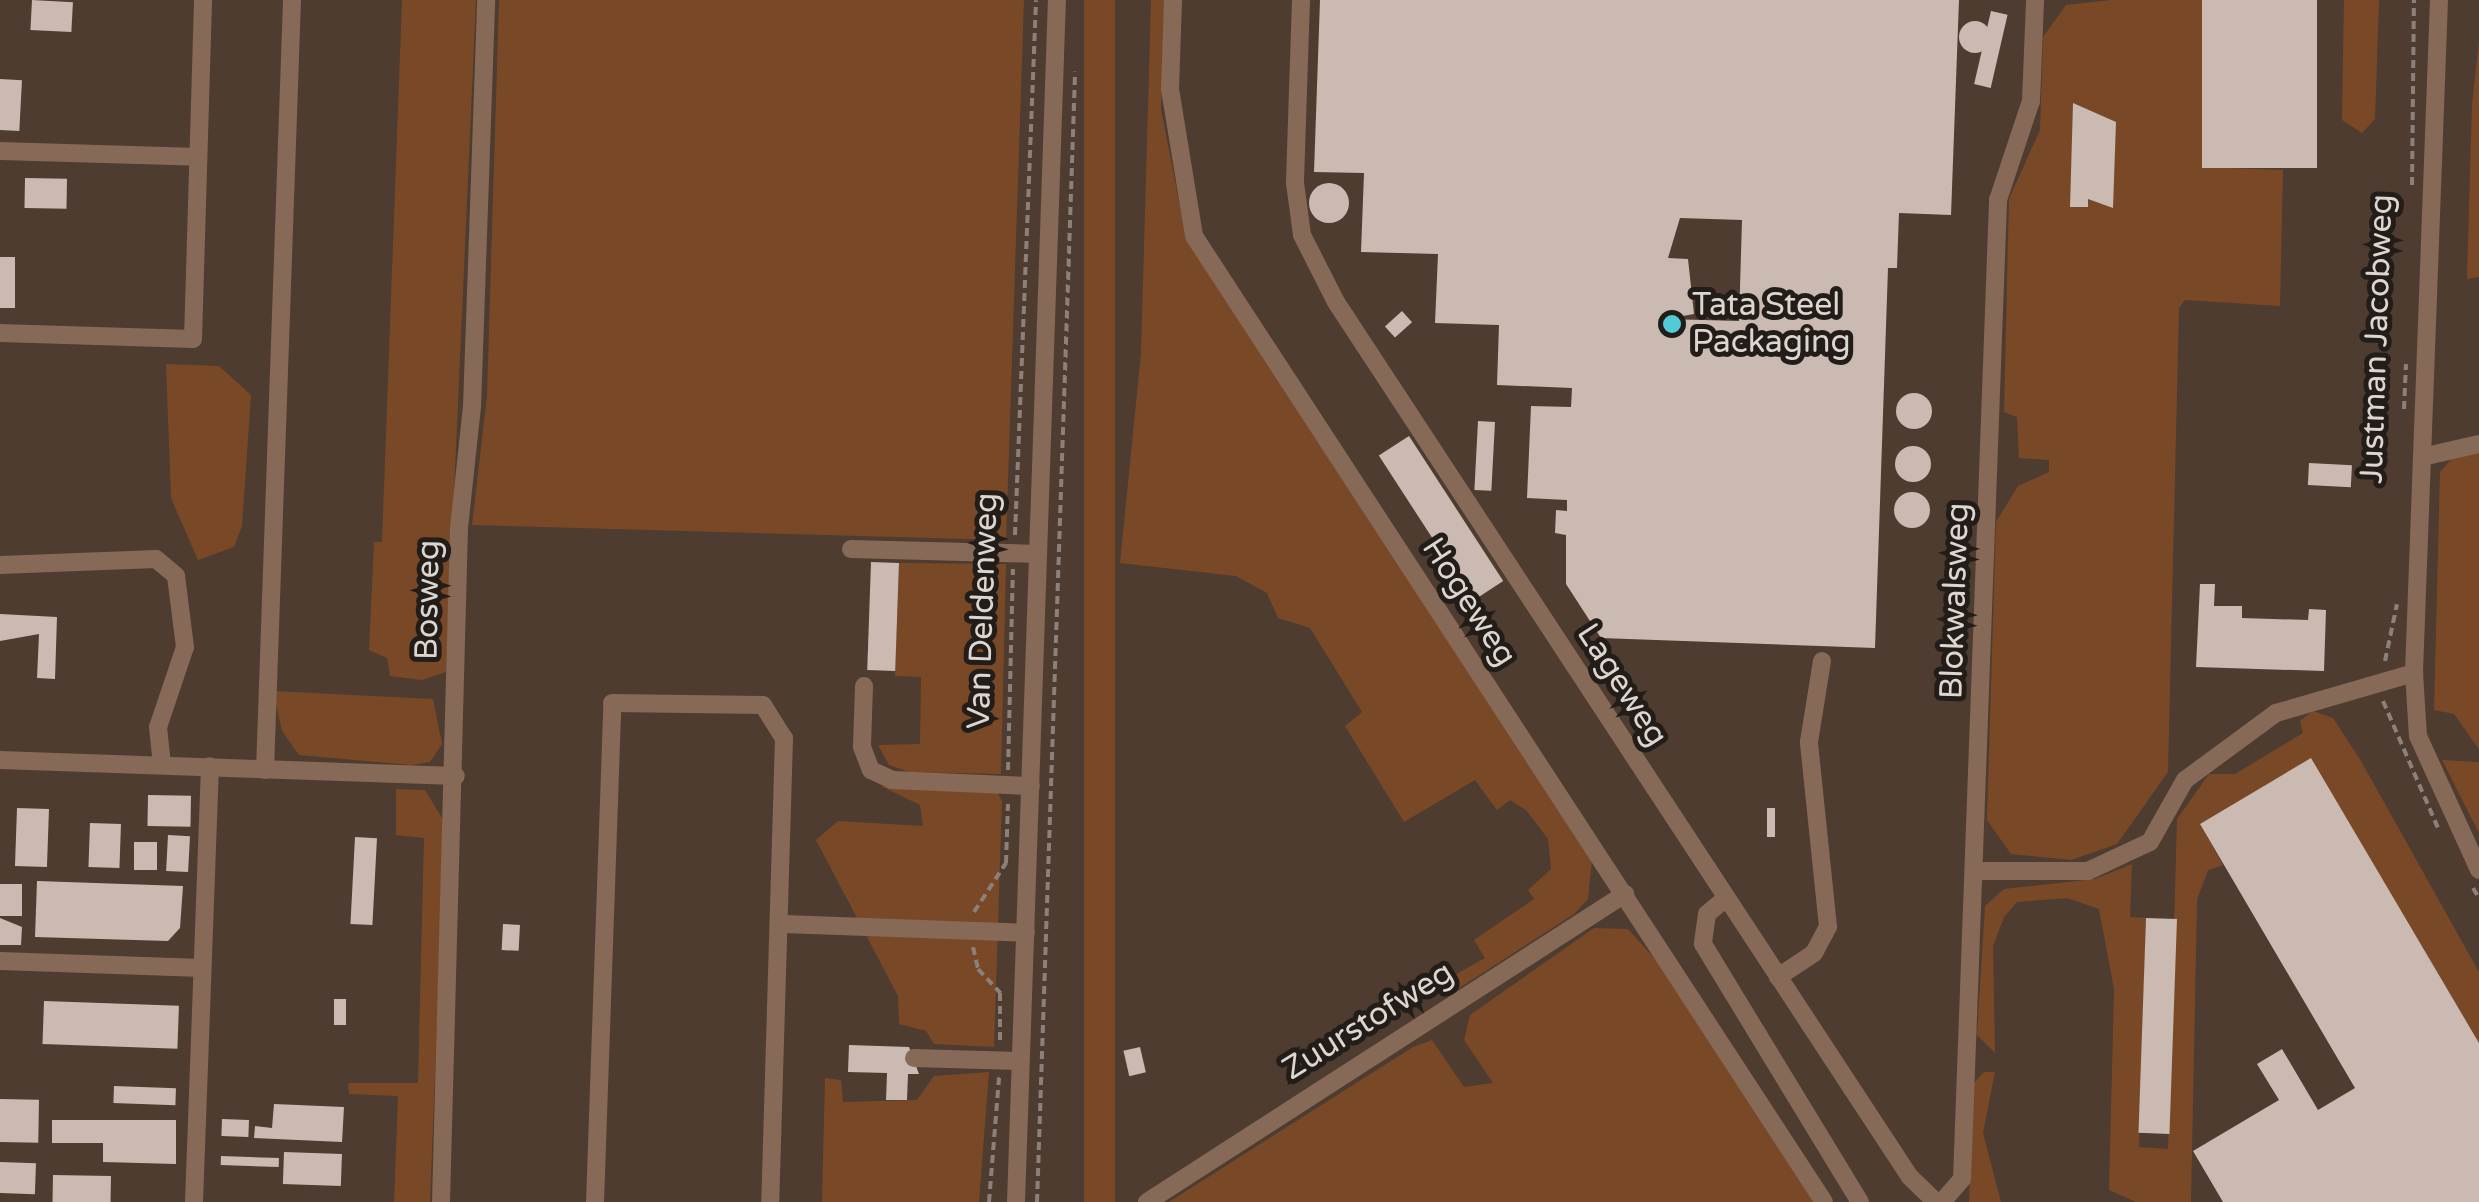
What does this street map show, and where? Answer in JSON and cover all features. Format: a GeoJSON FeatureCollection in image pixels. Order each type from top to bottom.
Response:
{"type":"FeatureCollection","features":[{"type":"Feature","properties":{"kind":"street"},"geometry":{"type":"LineString","coordinates":[[0,333],[193,339],[203,0]]}},
{"type":"Feature","properties":{"kind":"street"},"geometry":{"type":"LineString","coordinates":[[264,770],[292,0]]}},
{"type":"Feature","properties":{"kind":"street","name":"Bosweg"},"geometry":{"type":"LineString","coordinates":[[441,1202],[486,0]]}},
{"type":"Feature","properties":{"kind":"street","name":"Van Deldenweg"},"geometry":{"type":"LineString","coordinates":[[1016,1202],[1009,1061],[1026,933],[1057,0]]}},
{"type":"Feature","properties":{"kind":"street","name":"Hogeweg"},"geometry":{"type":"LineString","coordinates":[[1173,0],[1170,89],[1194,236],[1824,1202]]}},
{"type":"Feature","properties":{"kind":"street","name":"Lageweg"},"geometry":{"type":"LineString","coordinates":[[1301,0],[1295,183],[1302,236],[1336,302],[1778,978],[1939,1202]]}},
{"type":"Feature","properties":{"kind":"street","name":"Blokwalsweg"},"geometry":{"type":"LineString","coordinates":[[1939,1202],[1962,1179],[1998,200],[2031,101],[2035,0]]}},
{"type":"Feature","properties":{"kind":"street","name":"Justman Jacobweg"},"geometry":{"type":"LineString","coordinates":[[2439,0],[2414,673],[2418,736],[2479,870]]}},
{"type":"Feature","properties":{"kind":"street"},"geometry":{"type":"LineString","coordinates":[[0,150],[198,156]]}},
{"type":"Feature","properties":{"kind":"street"},"geometry":{"type":"LineString","coordinates":[[2422,457],[2479,444]]}},
{"type":"Feature","properties":{"kind":"street"},"geometry":{"type":"LineString","coordinates":[[851,550],[1038,554]]}},
{"type":"Feature","properties":{"kind":"street"},"geometry":{"type":"LineString","coordinates":[[0,565],[156,559],[176,576],[184,647],[158,727],[162,764]]}},
{"type":"Feature","properties":{"kind":"street"},"geometry":{"type":"LineString","coordinates":[[1778,978],[1814,953],[1828,926],[1809,742],[1822,661]]}},
{"type":"Feature","properties":{"kind":"street"},"geometry":{"type":"LineString","coordinates":[[1976,871],[2088,870],[2150,842],[2185,780],[2276,713],[2385,678],[2414,673]]}},
{"type":"Feature","properties":{"kind":"street"},"geometry":{"type":"LineString","coordinates":[[864,686],[862,746],[871,770],[892,780],[1031,786]]}},
{"type":"Feature","properties":{"kind":"street"},"geometry":{"type":"LineString","coordinates":[[596,1202],[612,703],[762,704],[784,738],[784,924],[770,1202]]}},
{"type":"Feature","properties":{"kind":"street"},"geometry":{"type":"LineString","coordinates":[[0,760],[456,776]]}},
{"type":"Feature","properties":{"kind":"street"},"geometry":{"type":"LineString","coordinates":[[194,1202],[210,766]]}},
{"type":"Feature","properties":{"kind":"street","name":"Zuurstofweg"},"geometry":{"type":"LineString","coordinates":[[1147,1202],[1625,894]]}},
{"type":"Feature","properties":{"kind":"street"},"geometry":{"type":"LineString","coordinates":[[1726,898],[1707,914],[1703,944],[1860,1202]]}},
{"type":"Feature","properties":{"kind":"street"},"geometry":{"type":"LineString","coordinates":[[784,924],[1026,933]]}},
{"type":"Feature","properties":{"kind":"street"},"geometry":{"type":"LineString","coordinates":[[0,961],[202,968]]}},
{"type":"Feature","properties":{"kind":"street"},"geometry":{"type":"LineString","coordinates":[[914,1058],[1009,1061]]}},
{"type":"Feature","properties":{"kind":"path","name":"Van Deldenweg"},"geometry":{"type":"LineString","coordinates":[[973,932],[978,896],[1006,863],[1036,0]]}},
{"type":"Feature","properties":{"kind":"path","name":"Justman Jacobweg"},"geometry":{"type":"LineString","coordinates":[[2412,194],[2414,0]]}},
{"type":"Feature","properties":{"kind":"path"},"geometry":{"type":"LineString","coordinates":[[1037,1202],[1075,59]]}},
{"type":"Feature","properties":{"kind":"path","name":"Justman Jacobweg"},"geometry":{"type":"LineString","coordinates":[[2405,422],[2407,344]]}},
{"type":"Feature","properties":{"kind":"path"},"geometry":{"type":"LineString","coordinates":[[2385,678],[2398,588]]}},
{"type":"Feature","properties":{"kind":"path"},"geometry":{"type":"LineString","coordinates":[[973,932],[974,962],[1000,993],[1009,1061],[989,1202]]}},
{"type":"Feature","properties":{"kind":"shaded area"},"geometry":{"type":"Polygon","coordinates":[[[0,0],[2479,0],[2479,1202],[0,1202],[0,0]]]}},
{"type":"Feature","properties":{"kind":"shaded area"},"geometry":{"type":"Polygon","coordinates":[[[402,0],[476,0],[446,672],[422,680],[390,676],[387,658],[369,650],[374,542],[382,542],[402,0]]]}},
{"type":"Feature","properties":{"kind":"shaded area"},"geometry":{"type":"Polygon","coordinates":[[[499,0],[1024,0],[1006,540],[472,525],[487,396],[499,0]]]}},
{"type":"Feature","properties":{"kind":"shaded area"},"geometry":{"type":"Polygon","coordinates":[[[1084,0],[1115,0],[1115,1202],[1084,1202],[1084,0]]]}},
{"type":"Feature","properties":{"kind":"shaded area"},"geometry":{"type":"Polygon","coordinates":[[[1151,0],[1165,0],[1161,109],[1186,237],[1592,860],[1588,899],[1574,914],[1453,992],[1446,980],[1485,958],[1474,940],[1534,899],[1528,890],[1551,869],[1548,839],[1526,810],[1510,800],[1497,810],[1475,780],[1404,822],[1345,726],[1362,712],[1310,628],[1278,618],[1267,593],[1236,576],[1120,563],[1141,353],[1151,0]]]}},
{"type":"Feature","properties":{"kind":"shaded area"},"geometry":{"type":"Polygon","coordinates":[[[2111,0],[2207,0],[2202,167],[2283,170],[2280,306],[2185,300],[2179,308],[2168,772],[2117,844],[2071,860],[2011,854],[1987,820],[1996,522],[2018,486],[2049,472],[2049,460],[2019,458],[2017,417],[2004,412],[2009,199],[2040,130],[2043,37],[2066,5],[2111,0]]]}},
{"type":"Feature","properties":{"kind":"shaded area"},"geometry":{"type":"Polygon","coordinates":[[[2344,0],[2379,0],[2375,119],[2362,133],[2342,120],[2344,0]]]}},
{"type":"Feature","properties":{"kind":"shaded area"},"geometry":{"type":"Polygon","coordinates":[[[2479,42],[2479,277],[2467,279],[2472,104],[2479,42]]]}},
{"type":"Feature","properties":{"kind":"shaded area"},"geometry":{"type":"Polygon","coordinates":[[[166,364],[219,366],[251,395],[242,526],[234,547],[198,560],[171,498],[166,364]]]}},
{"type":"Feature","properties":{"kind":"shaded area"},"geometry":{"type":"Polygon","coordinates":[[[2479,450],[2479,749],[2454,714],[2434,710],[2440,472],[2457,453],[2479,450]]]}},
{"type":"Feature","properties":{"kind":"shaded area"},"geometry":{"type":"Polygon","coordinates":[[[899,563],[1006,564],[1001,774],[909,772],[889,765],[878,745],[920,744],[921,677],[895,676],[899,563]]]}},
{"type":"Feature","properties":{"kind":"shaded area"},"geometry":{"type":"Polygon","coordinates":[[[273,691],[433,699],[442,744],[430,762],[411,765],[299,755],[282,731],[273,691]]]}},
{"type":"Feature","properties":{"kind":"shaded area"},"geometry":{"type":"Polygon","coordinates":[[[2313,711],[2333,718],[2361,761],[2479,972],[2479,1043],[2311,759],[2200,824],[2223,865],[2208,870],[2197,900],[2191,1202],[2136,1202],[2109,1190],[2114,989],[2099,909],[2067,898],[2017,902],[2004,917],[1993,946],[1995,1053],[1977,1035],[1985,906],[2004,889],[2095,879],[2132,864],[2130,917],[2146,918],[2139,1147],[2168,1149],[2177,819],[2209,774],[2235,774],[2303,733],[2300,721],[2313,711]]]}},
{"type":"Feature","properties":{"kind":"shaded area"},"geometry":{"type":"Polygon","coordinates":[[[2442,760],[2479,762],[2479,833],[2442,760]]]}},
{"type":"Feature","properties":{"kind":"shaded area"},"geometry":{"type":"Polygon","coordinates":[[[881,786],[997,792],[1002,801],[994,1047],[934,1044],[926,1031],[899,1024],[898,996],[816,840],[838,821],[923,826],[920,805],[881,786]]]}},
{"type":"Feature","properties":{"kind":"shaded area"},"geometry":{"type":"Polygon","coordinates":[[[396,789],[425,790],[445,823],[430,1202],[394,1202],[398,1096],[349,1094],[348,1083],[418,1083],[424,838],[396,835],[396,789]]]}},
{"type":"Feature","properties":{"kind":"shaded area"},"geometry":{"type":"Polygon","coordinates":[[[1594,928],[1628,929],[1655,959],[1815,1202],[1169,1202],[1413,1047],[1432,1040],[1464,1087],[1493,1083],[1464,1040],[1470,1015],[1594,928]]]}},
{"type":"Feature","properties":{"kind":"shaded area"},"geometry":{"type":"Polygon","coordinates":[[[989,1072],[979,1202],[822,1202],[825,1078],[841,1080],[843,1102],[917,1100],[934,1076],[989,1072]]]}},
{"type":"Feature","properties":{"kind":"shaded area"},"geometry":{"type":"Polygon","coordinates":[[[1984,1072],[1995,1072],[1983,1133],[2001,1202],[1969,1202],[1974,1083],[1984,1072]]]}},
{"type":"Feature","properties":{"kind":"building"},"geometry":{"type":"Polygon","coordinates":[[[32,0],[73,2],[71,32],[30,30],[32,0]]]}},
{"type":"Feature","properties":{"kind":"building","name":"Tata Steel Packaging"},"geometry":{"type":"Polygon","coordinates":[[[1320,0],[1959,0],[1951,215],[1899,213],[1897,268],[1888,268],[1875,648],[1601,638],[1566,584],[1566,535],[1555,533],[1556,510],[1567,511],[1567,500],[1527,498],[1531,406],[1571,407],[1572,388],[1497,385],[1499,325],[1435,323],[1438,254],[1361,252],[1364,173],[1314,172],[1320,0]],[[1680,218],[1668,258],[1688,259],[1694,314],[1666,319],[1739,321],[1742,220],[1680,218]]]}},
{"type":"Feature","properties":{"kind":"building"},"geometry":{"type":"Polygon","coordinates":[[[2202,0],[2317,0],[2317,168],[2202,168],[2202,0]]]}},
{"type":"Feature","properties":{"kind":"building"},"geometry":{"type":"Polygon","coordinates":[[[1991,11],[2008,15],[1991,88],[1974,84],[1991,11]]]}},
{"type":"Feature","properties":{"kind":"building"},"geometry":{"type":"Polygon","coordinates":[[[1975,21],[1986,26],[1991,37],[1986,48],[1975,53],[1964,48],[1959,37],[1964,26],[1975,21]]]}},
{"type":"Feature","properties":{"kind":"building"},"geometry":{"type":"Polygon","coordinates":[[[0,79],[22,80],[19,131],[0,130],[0,79]]]}},
{"type":"Feature","properties":{"kind":"building"},"geometry":{"type":"Polygon","coordinates":[[[2073,103],[2116,122],[2113,208],[2088,199],[2088,207],[2070,207],[2073,103]]]}},
{"type":"Feature","properties":{"kind":"building"},"geometry":{"type":"Polygon","coordinates":[[[25,178],[67,179],[66,209],[24,208],[25,178]]]}},
{"type":"Feature","properties":{"kind":"building"},"geometry":{"type":"Polygon","coordinates":[[[1329,183],[1343,189],[1349,203],[1343,217],[1329,223],[1315,217],[1309,203],[1315,189],[1329,183]]]}},
{"type":"Feature","properties":{"kind":"building"},"geometry":{"type":"Polygon","coordinates":[[[0,257],[15,257],[15,308],[0,308],[0,257]]]}},
{"type":"Feature","properties":{"kind":"building"},"geometry":{"type":"Polygon","coordinates":[[[1402,311],[1412,322],[1395,338],[1385,326],[1402,311]]]}},
{"type":"Feature","properties":{"kind":"building"},"geometry":{"type":"Polygon","coordinates":[[[1914,393],[1927,398],[1932,411],[1927,424],[1914,429],[1901,424],[1896,411],[1901,398],[1914,393]]]}},
{"type":"Feature","properties":{"kind":"building"},"geometry":{"type":"Polygon","coordinates":[[[1478,421],[1495,422],[1491,491],[1474,490],[1478,421]]]}},
{"type":"Feature","properties":{"kind":"building"},"geometry":{"type":"Polygon","coordinates":[[[1409,436],[1503,581],[1473,601],[1379,456],[1409,436]]]}},
{"type":"Feature","properties":{"kind":"building"},"geometry":{"type":"Polygon","coordinates":[[[1913,446],[1926,451],[1931,464],[1926,477],[1913,482],[1900,477],[1895,464],[1900,451],[1913,446]]]}},
{"type":"Feature","properties":{"kind":"building"},"geometry":{"type":"Polygon","coordinates":[[[2309,463],[2352,465],[2351,487],[2308,485],[2309,463]]]}},
{"type":"Feature","properties":{"kind":"building"},"geometry":{"type":"Polygon","coordinates":[[[1912,492],[1925,497],[1930,510],[1925,523],[1912,528],[1899,523],[1894,510],[1899,497],[1912,492]]]}},
{"type":"Feature","properties":{"kind":"building"},"geometry":{"type":"Polygon","coordinates":[[[871,562],[899,563],[895,671],[867,670],[871,562]]]}},
{"type":"Feature","properties":{"kind":"building"},"geometry":{"type":"Polygon","coordinates":[[[2200,584],[2215,584],[2214,606],[2242,606],[2242,618],[2308,620],[2309,609],[2326,610],[2324,671],[2196,667],[2200,584]]]}},
{"type":"Feature","properties":{"kind":"building"},"geometry":{"type":"Polygon","coordinates":[[[0,614],[57,617],[55,679],[37,678],[39,634],[0,641],[0,614]]]}},
{"type":"Feature","properties":{"kind":"building"},"geometry":{"type":"Polygon","coordinates":[[[2311,758],[2479,1043],[2479,1202],[2223,1202],[2193,1151],[2279,1100],[2257,1064],[2282,1049],[2318,1110],[2355,1088],[2200,824],[2311,758]]]}},
{"type":"Feature","properties":{"kind":"building"},"geometry":{"type":"Polygon","coordinates":[[[148,795],[191,796],[190,827],[147,826],[148,795]]]}},
{"type":"Feature","properties":{"kind":"building"},"geometry":{"type":"Polygon","coordinates":[[[17,808],[49,809],[47,867],[15,866],[17,808]]]}},
{"type":"Feature","properties":{"kind":"building"},"geometry":{"type":"Polygon","coordinates":[[[1767,808],[1775,808],[1775,837],[1767,837],[1767,808]]]}},
{"type":"Feature","properties":{"kind":"building"},"geometry":{"type":"Polygon","coordinates":[[[90,823],[121,824],[119,868],[88,867],[90,823]]]}},
{"type":"Feature","properties":{"kind":"building"},"geometry":{"type":"Polygon","coordinates":[[[168,835],[190,836],[188,872],[166,871],[168,835]]]}},
{"type":"Feature","properties":{"kind":"building"},"geometry":{"type":"Polygon","coordinates":[[[355,837],[377,838],[372,925],[350,924],[355,837]]]}},
{"type":"Feature","properties":{"kind":"building"},"geometry":{"type":"Polygon","coordinates":[[[134,842],[157,842],[157,870],[134,870],[134,842]]]}},
{"type":"Feature","properties":{"kind":"building"},"geometry":{"type":"Polygon","coordinates":[[[37,881],[183,886],[180,928],[168,941],[35,937],[37,881]]]}},
{"type":"Feature","properties":{"kind":"building"},"geometry":{"type":"Polygon","coordinates":[[[0,884],[22,884],[22,916],[0,916],[0,884]]]}},
{"type":"Feature","properties":{"kind":"building"},"geometry":{"type":"Polygon","coordinates":[[[0,918],[22,927],[21,945],[0,945],[0,918]]]}},
{"type":"Feature","properties":{"kind":"building"},"geometry":{"type":"Polygon","coordinates":[[[2146,918],[2177,919],[2169,1134],[2138,1133],[2146,918]]]}},
{"type":"Feature","properties":{"kind":"building"},"geometry":{"type":"Polygon","coordinates":[[[503,924],[520,925],[519,951],[502,950],[503,924]]]}},
{"type":"Feature","properties":{"kind":"building"},"geometry":{"type":"Polygon","coordinates":[[[334,999],[346,999],[346,1025],[334,1025],[334,999]]]}},
{"type":"Feature","properties":{"kind":"building"},"geometry":{"type":"Polygon","coordinates":[[[44,1001],[179,1006],[177,1049],[42,1044],[44,1001]]]}},
{"type":"Feature","properties":{"kind":"building"},"geometry":{"type":"Polygon","coordinates":[[[849,1045],[909,1047],[919,1074],[908,1074],[907,1100],[886,1100],[887,1073],[848,1072],[849,1045]]]}},
{"type":"Feature","properties":{"kind":"building"},"geometry":{"type":"Polygon","coordinates":[[[1140,1047],[1146,1072],[1129,1076],[1123,1051],[1140,1047]]]}},
{"type":"Feature","properties":{"kind":"building"},"geometry":{"type":"Polygon","coordinates":[[[114,1086],[176,1088],[175,1105],[113,1103],[114,1086]]]}},
{"type":"Feature","properties":{"kind":"building"},"geometry":{"type":"Polygon","coordinates":[[[0,1099],[39,1100],[38,1143],[0,1142],[0,1099]]]}},
{"type":"Feature","properties":{"kind":"building"},"geometry":{"type":"Polygon","coordinates":[[[274,1104],[344,1107],[342,1142],[254,1138],[255,1126],[272,1128],[274,1104]]]}},
{"type":"Feature","properties":{"kind":"building"},"geometry":{"type":"Polygon","coordinates":[[[222,1119],[249,1120],[248,1137],[221,1136],[222,1119]]]}},
{"type":"Feature","properties":{"kind":"building"},"geometry":{"type":"Polygon","coordinates":[[[52,1120],[176,1120],[176,1164],[103,1162],[103,1143],[52,1143],[52,1120]]]}},
{"type":"Feature","properties":{"kind":"building"},"geometry":{"type":"Polygon","coordinates":[[[284,1152],[342,1154],[341,1186],[283,1184],[284,1152]]]}},
{"type":"Feature","properties":{"kind":"building"},"geometry":{"type":"Polygon","coordinates":[[[221,1156],[279,1158],[279,1167],[221,1165],[221,1156]]]}},
{"type":"Feature","properties":{"kind":"building"},"geometry":{"type":"Polygon","coordinates":[[[0,1162],[36,1163],[35,1194],[0,1193],[0,1162]]]}},
{"type":"Feature","properties":{"kind":"building"},"geometry":{"type":"Polygon","coordinates":[[[53,1175],[111,1176],[111,1202],[53,1202],[53,1175]]]}},
{"type":"Feature","properties":{"kind":"place","name":"Tata Steel Packaging"},"geometry":{"type":"Point","coordinates":[1672,324]}}]}
